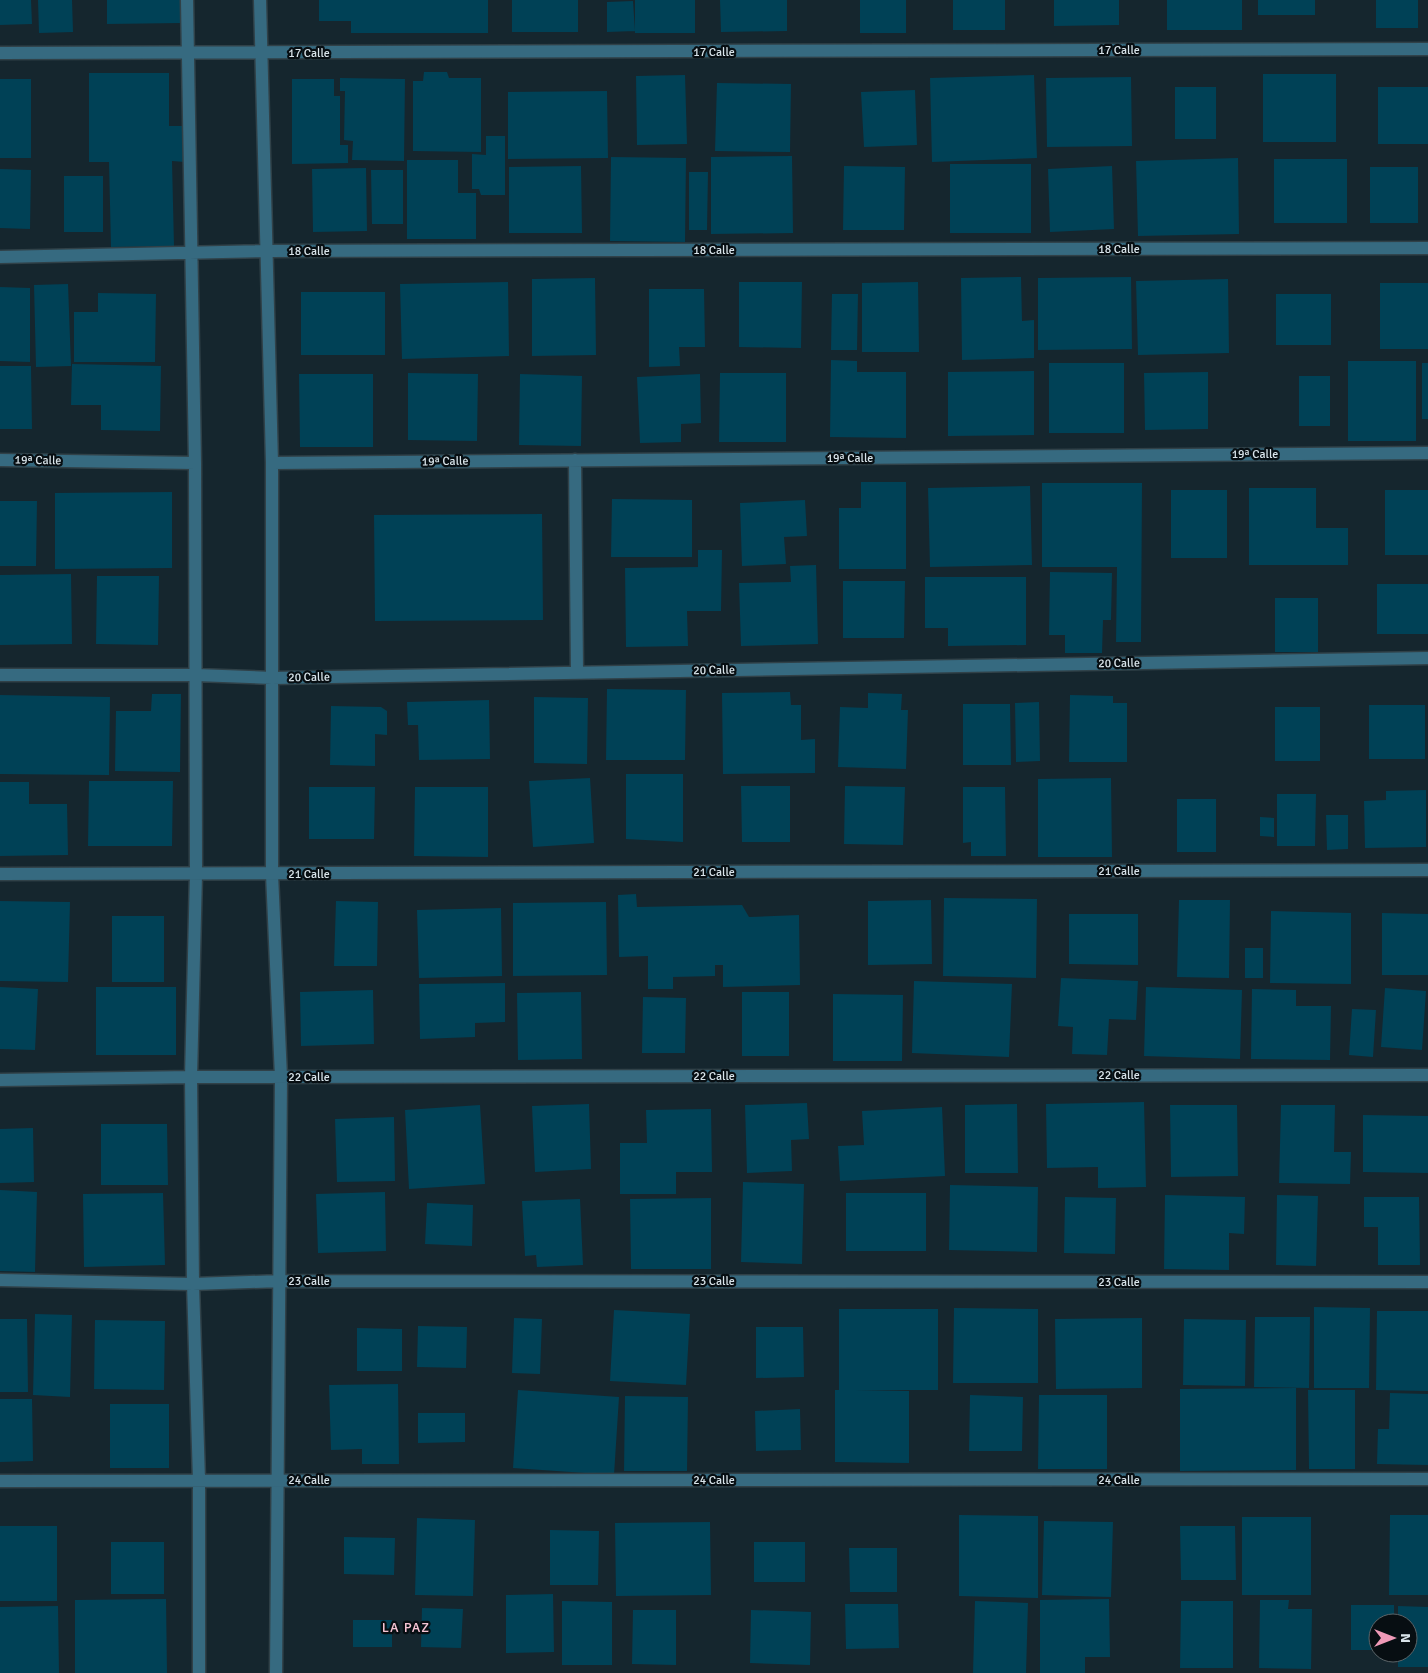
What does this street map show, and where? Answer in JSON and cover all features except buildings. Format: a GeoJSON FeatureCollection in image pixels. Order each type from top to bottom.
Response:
{"type":"FeatureCollection","features":[{"type":"Feature","properties":{"kind":"street"},"geometry":{"type":"LineString","coordinates":[[187,0],[190,254],[196,463],[196,874],[191,1077],[193,1284],[199,1480],[199,1673]]}},
{"type":"Feature","properties":{"kind":"street"},"geometry":{"type":"LineString","coordinates":[[260,0],[265,251],[272,463],[272,874],[281,1077],[276,1673]]}},
{"type":"Feature","properties":{"kind":"street","name":"17 Calle"},"geometry":{"type":"LineString","coordinates":[[0,53],[188,52],[260,54],[1428,49]]}},
{"type":"Feature","properties":{"kind":"street","name":"18 Calle"},"geometry":{"type":"LineString","coordinates":[[0,257],[265,251],[1428,248]]}},
{"type":"Feature","properties":{"kind":"street","name":"19ª Calle"},"geometry":{"type":"LineString","coordinates":[[272,463],[1428,453]]}},
{"type":"Feature","properties":{"kind":"street","name":"19ª Calle"},"geometry":{"type":"LineString","coordinates":[[0,460],[196,463]]}},
{"type":"Feature","properties":{"kind":"street"},"geometry":{"type":"LineString","coordinates":[[575,460],[577,672]]}},
{"type":"Feature","properties":{"kind":"street","name":"20 Calle"},"geometry":{"type":"LineString","coordinates":[[0,675],[196,675],[272,678],[1428,658]]}},
{"type":"Feature","properties":{"kind":"street","name":"21 Calle"},"geometry":{"type":"LineString","coordinates":[[0,874],[1428,870]]}},
{"type":"Feature","properties":{"kind":"street","name":"22 Calle"},"geometry":{"type":"LineString","coordinates":[[0,1080],[191,1077],[1428,1075]]}},
{"type":"Feature","properties":{"kind":"street","name":"23 Calle"},"geometry":{"type":"LineString","coordinates":[[0,1280],[193,1284],[280,1281],[1428,1282]]}},
{"type":"Feature","properties":{"kind":"street","name":"24 Calle"},"geometry":{"type":"LineString","coordinates":[[0,1481],[1428,1479]]}},
{"type":"Feature","properties":{"kind":"district","name":"LA PAZ"},"geometry":{"type":"Point","coordinates":[406,1627]}}]}
